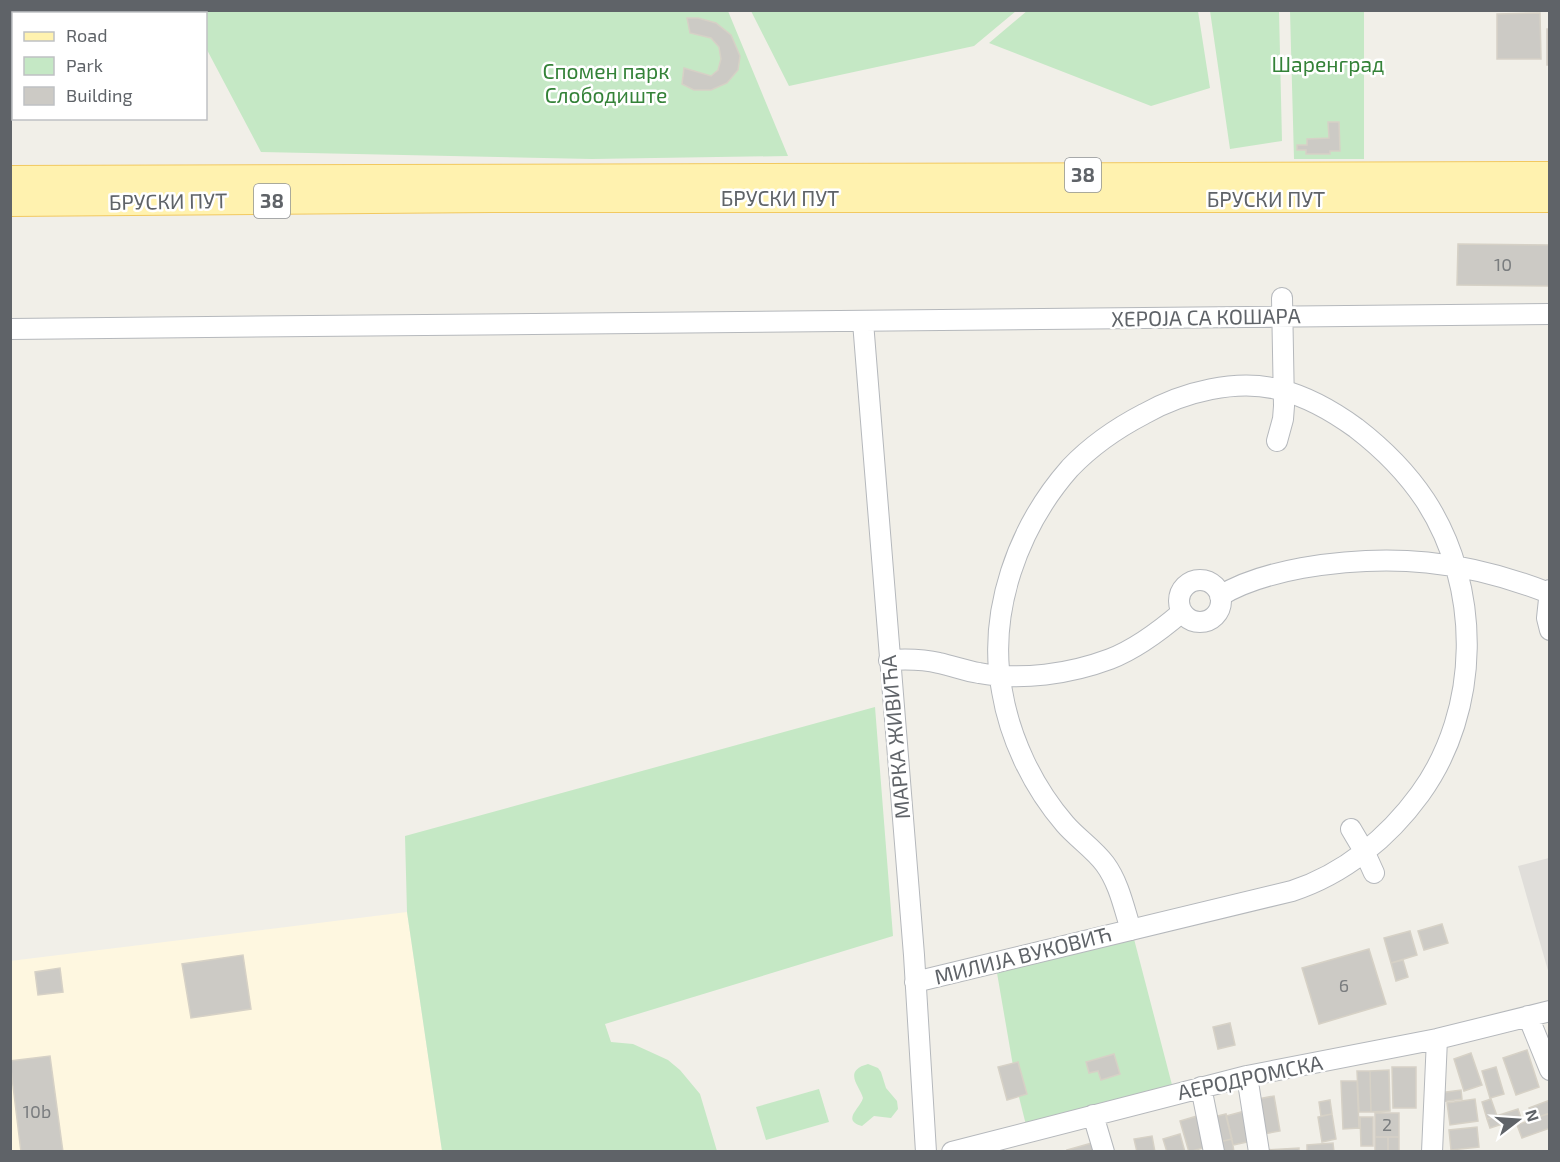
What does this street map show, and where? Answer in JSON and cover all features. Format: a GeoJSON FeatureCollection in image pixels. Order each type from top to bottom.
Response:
{"type":"FeatureCollection","features":[{"type":"Feature","properties":{"kind":"main road","name":"БРУСКИ ПУТ"},"geometry":{"type":"LineString","coordinates":[[10,179],[1550,175]]}},
{"type":"Feature","properties":{"kind":"main road","name":"БРУСКИ ПУТ"},"geometry":{"type":"LineString","coordinates":[[10,203],[480,199],[1550,199]]}},
{"type":"Feature","properties":{"kind":"street","name":"ХЕРОЈА СА КОШАРА"},"geometry":{"type":"LineString","coordinates":[[10,329],[863,322],[1282,308],[1550,314]]}},
{"type":"Feature","properties":{"kind":"street"},"geometry":{"type":"LineString","coordinates":[[1277,441],[1283,419],[1282,308]]}},
{"type":"Feature","properties":{"kind":"street","name":"МАРКА ЖИВИЋА"},"geometry":{"type":"LineString","coordinates":[[863,322],[915,982],[926,1152]]}},
{"type":"Feature","properties":{"kind":"street","name":"МИЛИЈА ВУКОВИЋ"},"geometry":{"type":"LineString","coordinates":[[915,982],[1131,930],[1312,885],[1365,851],[1394,827],[1426,785],[1449,742],[1462,694],[1467,660],[1467,632],[1456,566],[1443,532],[1425,499],[1398,465],[1366,436],[1339,416],[1283,390],[1260,386],[1223,387],[1184,396],[1125,424],[1083,454],[1053,488],[1024,535],[1013,564],[1003,605],[998,659],[999,675],[1010,724],[1025,763],[1044,797],[1066,826],[1105,863],[1116,883],[1131,930]]}},
{"type":"Feature","properties":{"kind":"street"},"geometry":{"type":"LineString","coordinates":[[1220,596],[1233,588],[1285,572],[1358,560],[1392,560],[1456,566],[1504,577],[1549,592],[1547,618],[1550,630]]}},
{"type":"Feature","properties":{"kind":"street"},"geometry":{"type":"LineString","coordinates":[[1206,581],[1212,584],[1220,596],[1220,609],[1211,619],[1198,622],[1192,620],[1182,612],[1180,606],[1181,592],[1192,582],[1206,581]]}},
{"type":"Feature","properties":{"kind":"street"},"geometry":{"type":"LineString","coordinates":[[889,660],[911,659],[999,675],[1057,673],[1110,659],[1161,630],[1182,612]]}},
{"type":"Feature","properties":{"kind":"street"},"geometry":{"type":"LineString","coordinates":[[1351,829],[1365,851],[1374,873]]}},
{"type":"Feature","properties":{"kind":"street","name":"АЕРОДРОМСКА"},"geometry":{"type":"LineString","coordinates":[[952,1152],[1200,1087],[1437,1040],[1550,1011]]}},
{"type":"Feature","properties":{"kind":"street"},"geometry":{"type":"LineString","coordinates":[[1528,1016],[1550,1070]]}},
{"type":"Feature","properties":{"kind":"street"},"geometry":{"type":"LineString","coordinates":[[1432,1152],[1437,1040]]}},
{"type":"Feature","properties":{"kind":"street"},"geometry":{"type":"LineString","coordinates":[[1247,1076],[1259,1152]]}},
{"type":"Feature","properties":{"kind":"street"},"geometry":{"type":"LineString","coordinates":[[1200,1087],[1214,1152]]}},
{"type":"Feature","properties":{"kind":"street"},"geometry":{"type":"LineString","coordinates":[[1093,1115],[1104,1152]]}},
{"type":"Feature","properties":{"kind":"shaded area"},"geometry":{"type":"Polygon","coordinates":[[[1550,858],[1549,974],[1518,866],[1550,858]]]}},
{"type":"Feature","properties":{"kind":"shaded area"},"geometry":{"type":"Polygon","coordinates":[[[407,912],[442,1151],[11,1151],[10,961],[407,912]]]}},
{"type":"Feature","properties":{"kind":"green space"},"geometry":{"type":"Polygon","coordinates":[[[1028,10],[1198,11],[1210,88],[1151,106],[989,43],[1028,10]]]}},
{"type":"Feature","properties":{"kind":"green space","name":"Спомен парк Слободиште"},"geometry":{"type":"Polygon","coordinates":[[[728,11],[788,156],[592,159],[261,152],[207,50],[207,12],[186,12],[728,11]]]}},
{"type":"Feature","properties":{"kind":"green space"},"geometry":{"type":"Polygon","coordinates":[[[751,11],[1016,11],[974,46],[789,86],[751,11]]]}},
{"type":"Feature","properties":{"kind":"green space"},"geometry":{"type":"Polygon","coordinates":[[[1210,11],[1279,11],[1282,141],[1230,149],[1210,11]]]}},
{"type":"Feature","properties":{"kind":"green space","name":"Шаренград"},"geometry":{"type":"Polygon","coordinates":[[[1290,11],[1364,11],[1364,159],[1294,159],[1290,11]]]}},
{"type":"Feature","properties":{"kind":"green space"},"geometry":{"type":"Polygon","coordinates":[[[875,707],[893,936],[605,1024],[611,1042],[633,1044],[668,1060],[680,1070],[700,1094],[717,1151],[442,1151],[407,912],[405,836],[875,707]]]}},
{"type":"Feature","properties":{"kind":"green space"},"geometry":{"type":"Polygon","coordinates":[[[1134,939],[1177,1104],[1093,1115],[1030,1141],[1017,1089],[997,973],[1134,939]]]}},
{"type":"Feature","properties":{"kind":"green space"},"geometry":{"type":"Polygon","coordinates":[[[868,1064],[878,1068],[881,1072],[886,1088],[897,1101],[898,1109],[891,1118],[874,1116],[862,1126],[856,1124],[852,1117],[863,1098],[854,1075],[860,1067],[868,1064]]]}},
{"type":"Feature","properties":{"kind":"green space"},"geometry":{"type":"Polygon","coordinates":[[[819,1089],[829,1122],[766,1140],[756,1107],[819,1089]]]}},
{"type":"Feature","properties":{"kind":"building"},"geometry":{"type":"Polygon","coordinates":[[[1540,13],[1541,59],[1497,59],[1497,14],[1540,13]]]}},
{"type":"Feature","properties":{"kind":"building"},"geometry":{"type":"Polygon","coordinates":[[[687,18],[698,18],[716,23],[731,35],[740,56],[738,70],[727,83],[711,90],[694,90],[682,84],[684,68],[711,76],[718,70],[721,59],[719,47],[711,38],[690,33],[687,18]]]}},
{"type":"Feature","properties":{"kind":"building"},"geometry":{"type":"Polygon","coordinates":[[[1547,29],[1550,29],[1550,65],[1547,65],[1547,29]]]}},
{"type":"Feature","properties":{"kind":"building"},"geometry":{"type":"Polygon","coordinates":[[[1328,122],[1339,122],[1340,151],[1330,151],[1330,154],[1306,154],[1306,150],[1297,150],[1297,145],[1307,145],[1307,139],[1329,138],[1328,122]]]}},
{"type":"Feature","properties":{"kind":"building"},"geometry":{"type":"Polygon","coordinates":[[[1458,244],[1550,245],[1550,286],[1457,285],[1458,244]]]}},
{"type":"Feature","properties":{"kind":"building"},"geometry":{"type":"Polygon","coordinates":[[[1442,924],[1448,943],[1424,950],[1418,931],[1442,924]]]}},
{"type":"Feature","properties":{"kind":"building"},"geometry":{"type":"Polygon","coordinates":[[[1410,931],[1417,955],[1391,963],[1384,938],[1410,931]]]}},
{"type":"Feature","properties":{"kind":"building"},"geometry":{"type":"Polygon","coordinates":[[[1369,949],[1386,1004],[1319,1024],[1302,968],[1369,949]]]}},
{"type":"Feature","properties":{"kind":"building"},"geometry":{"type":"Polygon","coordinates":[[[243,955],[251,1009],[191,1018],[182,964],[243,955]]]}},
{"type":"Feature","properties":{"kind":"building"},"geometry":{"type":"Polygon","coordinates":[[[1403,960],[1408,977],[1396,981],[1391,963],[1403,960]]]}},
{"type":"Feature","properties":{"kind":"building"},"geometry":{"type":"Polygon","coordinates":[[[60,968],[63,992],[38,995],[35,972],[60,968]]]}},
{"type":"Feature","properties":{"kind":"building"},"geometry":{"type":"Polygon","coordinates":[[[1230,1023],[1235,1045],[1218,1049],[1213,1027],[1230,1023]]]}},
{"type":"Feature","properties":{"kind":"building"},"geometry":{"type":"Polygon","coordinates":[[[1527,1050],[1539,1087],[1516,1095],[1503,1058],[1527,1050]]]}},
{"type":"Feature","properties":{"kind":"building"},"geometry":{"type":"Polygon","coordinates":[[[1471,1053],[1482,1085],[1464,1091],[1454,1059],[1471,1053]]]}},
{"type":"Feature","properties":{"kind":"building"},"geometry":{"type":"Polygon","coordinates":[[[1114,1054],[1120,1074],[1101,1080],[1098,1071],[1089,1073],[1086,1062],[1114,1054]]]}},
{"type":"Feature","properties":{"kind":"building"},"geometry":{"type":"Polygon","coordinates":[[[50,1056],[63,1152],[21,1152],[10,1061],[50,1056]]]}},
{"type":"Feature","properties":{"kind":"building"},"geometry":{"type":"Polygon","coordinates":[[[1018,1062],[1027,1094],[1007,1100],[998,1067],[1018,1062]]]}},
{"type":"Feature","properties":{"kind":"building"},"geometry":{"type":"Polygon","coordinates":[[[1392,1067],[1416,1067],[1416,1108],[1393,1108],[1392,1067]]]}},
{"type":"Feature","properties":{"kind":"building"},"geometry":{"type":"Polygon","coordinates":[[[1496,1067],[1504,1094],[1490,1098],[1482,1071],[1496,1067]]]}},
{"type":"Feature","properties":{"kind":"building"},"geometry":{"type":"Polygon","coordinates":[[[1389,1070],[1390,1111],[1371,1112],[1370,1071],[1389,1070]]]}},
{"type":"Feature","properties":{"kind":"building"},"geometry":{"type":"Polygon","coordinates":[[[1357,1071],[1370,1071],[1371,1112],[1359,1112],[1357,1071]]]}},
{"type":"Feature","properties":{"kind":"building"},"geometry":{"type":"Polygon","coordinates":[[[1341,1081],[1357,1081],[1359,1128],[1343,1129],[1341,1081]]]}},
{"type":"Feature","properties":{"kind":"building"},"geometry":{"type":"Polygon","coordinates":[[[1461,1090],[1462,1099],[1441,1102],[1439,1093],[1461,1090]]]}},
{"type":"Feature","properties":{"kind":"building"},"geometry":{"type":"Polygon","coordinates":[[[1274,1096],[1280,1131],[1258,1135],[1252,1100],[1274,1096]]]}},
{"type":"Feature","properties":{"kind":"building"},"geometry":{"type":"Polygon","coordinates":[[[1475,1099],[1478,1121],[1450,1125],[1447,1103],[1475,1099]]]}},
{"type":"Feature","properties":{"kind":"building"},"geometry":{"type":"Polygon","coordinates":[[[1491,1099],[1497,1116],[1487,1119],[1482,1102],[1491,1099]]]}},
{"type":"Feature","properties":{"kind":"building"},"geometry":{"type":"Polygon","coordinates":[[[1330,1100],[1332,1114],[1321,1116],[1319,1102],[1330,1100]]]}},
{"type":"Feature","properties":{"kind":"building"},"geometry":{"type":"Polygon","coordinates":[[[1550,1100],[1550,1113],[1533,1119],[1529,1108],[1550,1100]]]}},
{"type":"Feature","properties":{"kind":"building"},"geometry":{"type":"Polygon","coordinates":[[[1518,1109],[1521,1118],[1490,1128],[1487,1119],[1518,1109]]]}},
{"type":"Feature","properties":{"kind":"building"},"geometry":{"type":"Polygon","coordinates":[[[1245,1111],[1252,1141],[1233,1145],[1226,1116],[1245,1111]]]}},
{"type":"Feature","properties":{"kind":"building"},"geometry":{"type":"Polygon","coordinates":[[[1375,1113],[1399,1113],[1399,1137],[1375,1137],[1375,1113]]]}},
{"type":"Feature","properties":{"kind":"building"},"geometry":{"type":"Polygon","coordinates":[[[1550,1113],[1550,1128],[1522,1138],[1517,1125],[1550,1113]]]}},
{"type":"Feature","properties":{"kind":"building"},"geometry":{"type":"Polygon","coordinates":[[[1226,1114],[1232,1139],[1215,1143],[1209,1118],[1226,1114]]]}},
{"type":"Feature","properties":{"kind":"building"},"geometry":{"type":"Polygon","coordinates":[[[1332,1114],[1336,1139],[1322,1142],[1318,1117],[1332,1114]]]}},
{"type":"Feature","properties":{"kind":"building"},"geometry":{"type":"Polygon","coordinates":[[[1197,1116],[1206,1147],[1189,1152],[1180,1121],[1197,1116]]]}},
{"type":"Feature","properties":{"kind":"building"},"geometry":{"type":"Polygon","coordinates":[[[1360,1117],[1373,1117],[1373,1146],[1361,1146],[1360,1117]]]}},
{"type":"Feature","properties":{"kind":"building"},"geometry":{"type":"Polygon","coordinates":[[[1477,1127],[1479,1147],[1451,1150],[1449,1130],[1477,1127]]]}},
{"type":"Feature","properties":{"kind":"building"},"geometry":{"type":"Polygon","coordinates":[[[1180,1134],[1185,1152],[1167,1152],[1163,1139],[1180,1134]]]}},
{"type":"Feature","properties":{"kind":"building"},"geometry":{"type":"Polygon","coordinates":[[[1152,1136],[1155,1152],[1137,1152],[1134,1139],[1152,1136]]]}},
{"type":"Feature","properties":{"kind":"building"},"geometry":{"type":"Polygon","coordinates":[[[1375,1137],[1388,1137],[1388,1152],[1375,1152],[1375,1137]]]}},
{"type":"Feature","properties":{"kind":"building"},"geometry":{"type":"Polygon","coordinates":[[[1388,1137],[1399,1137],[1399,1152],[1388,1152],[1388,1137]]]}},
{"type":"Feature","properties":{"kind":"building"},"geometry":{"type":"Polygon","coordinates":[[[1232,1139],[1234,1152],[1217,1152],[1215,1143],[1232,1139]]]}},
{"type":"Feature","properties":{"kind":"building"},"geometry":{"type":"Polygon","coordinates":[[[1092,1143],[1095,1152],[1068,1152],[1067,1150],[1092,1143]]]}},
{"type":"Feature","properties":{"kind":"building"},"geometry":{"type":"Polygon","coordinates":[[[1333,1143],[1334,1152],[1307,1152],[1307,1145],[1333,1143]]]}},
{"type":"Feature","properties":{"kind":"building"},"geometry":{"type":"Polygon","coordinates":[[[1299,1148],[1299,1152],[1265,1152],[1265,1150],[1299,1148]]]}}]}
